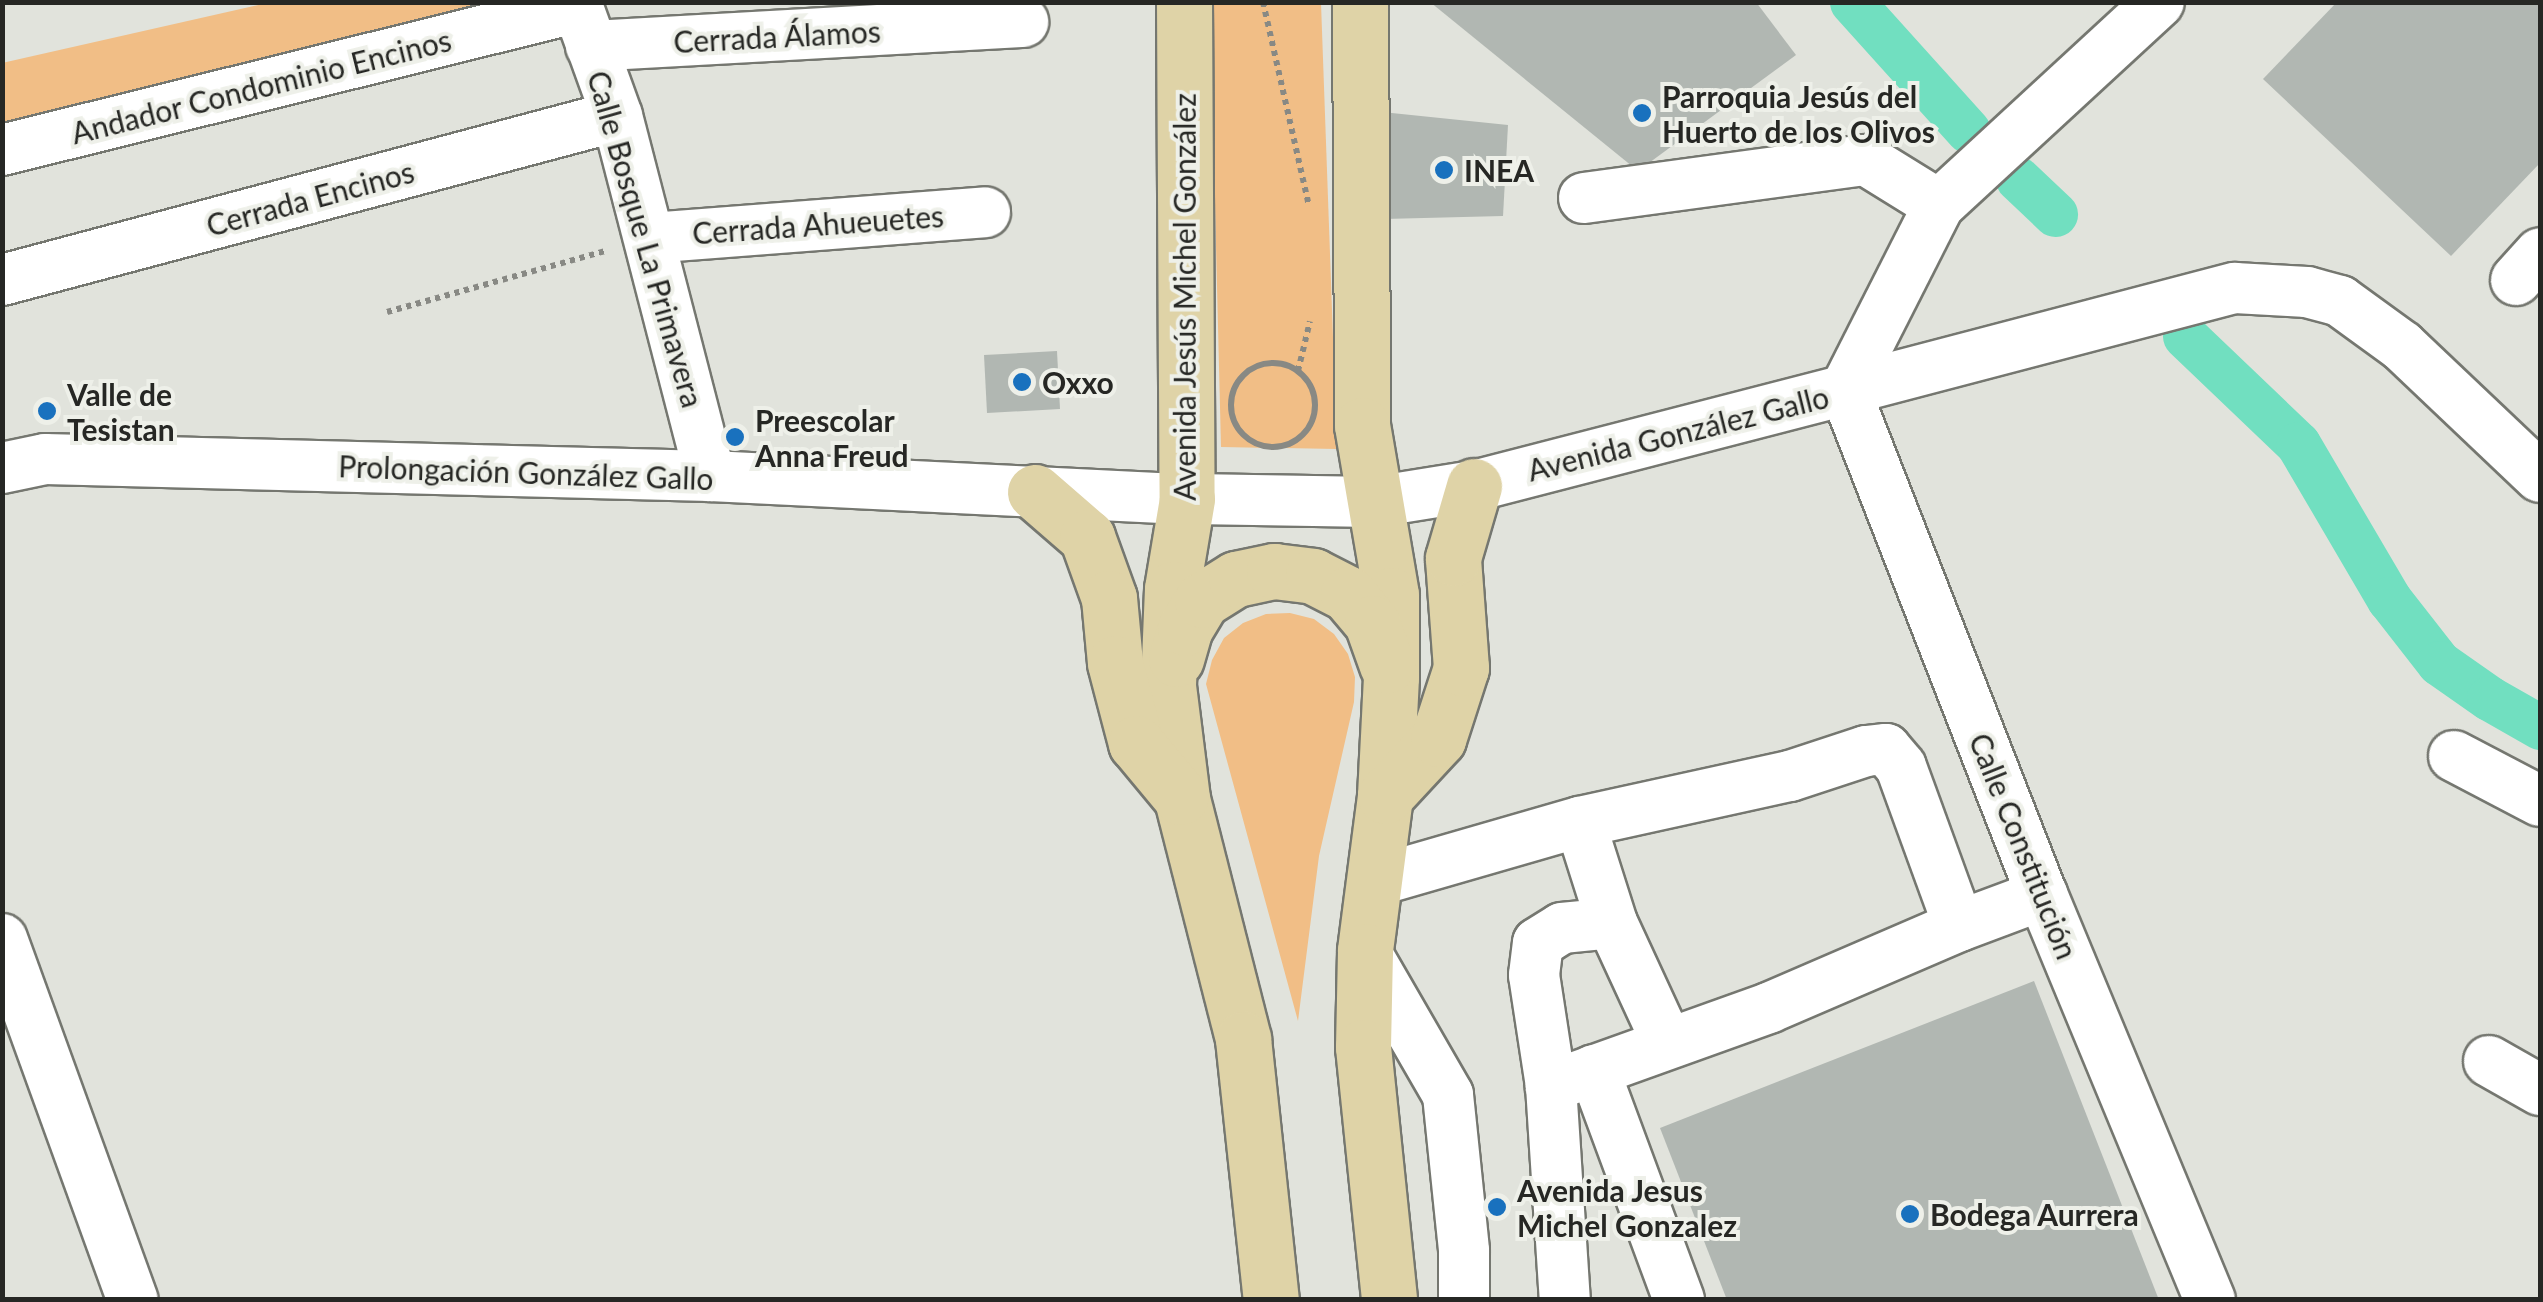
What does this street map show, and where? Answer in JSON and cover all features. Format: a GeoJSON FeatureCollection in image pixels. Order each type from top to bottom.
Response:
{"type":"FeatureCollection","features":[{"type":"Feature","properties":{"kind":"main road","name":"Avenida Jesús Michel González"},"geometry":{"type":"LineString","coordinates":[[1184,2],[1187,498],[1172,589],[1168,686],[1182,799],[1243,1039],[1270,1300]]}},
{"type":"Feature","properties":{"kind":"main road"},"geometry":{"type":"LineString","coordinates":[[1360,2],[1362,425],[1391,596],[1392,677],[1385,796],[1365,952],[1363,1047],[1388,1300]]}},
{"type":"Feature","properties":{"kind":"main road"},"geometry":{"type":"LineString","coordinates":[[1385,796],[1438,739],[1461,668],[1454,558],[1474,486]]}},
{"type":"Feature","properties":{"kind":"main road"},"geometry":{"type":"LineString","coordinates":[[1036,492],[1087,537],[1109,598],[1114,663],[1136,743],[1182,799]]}},
{"type":"Feature","properties":{"kind":"main road"},"geometry":{"type":"LineString","coordinates":[[1168,686],[1185,628],[1202,600],[1236,579],[1274,571],[1313,576],[1348,594],[1372,624],[1392,677]]}},
{"type":"Feature","properties":{"kind":"street","name":"Avenida González Gallo"},"geometry":{"type":"LineString","coordinates":[[1187,498],[1374,502],[1474,486],[1845,390],[1939,205],[2159,2]]}},
{"type":"Feature","properties":{"kind":"street","name":"Cerrada Álamos"},"geometry":{"type":"LineString","coordinates":[[582,18],[1023,22]]}},
{"type":"Feature","properties":{"kind":"street","name":"Calle Bosque La Primavera"},"geometry":{"type":"LineString","coordinates":[[582,18],[617,116],[710,476]]}},
{"type":"Feature","properties":{"kind":"street","name":"Andador Condominio Encinos"},"geometry":{"type":"LineString","coordinates":[[2,150],[582,18]]}},
{"type":"Feature","properties":{"kind":"street","name":"Cerrada Encinos"},"geometry":{"type":"LineString","coordinates":[[2,280],[617,116]]}},
{"type":"Feature","properties":{"kind":"street"},"geometry":{"type":"LineString","coordinates":[[1584,198],[1866,160],[1939,205]]}},
{"type":"Feature","properties":{"kind":"street","name":"Cerrada Ahueuetes"},"geometry":{"type":"LineString","coordinates":[[650,238],[986,212]]}},
{"type":"Feature","properties":{"kind":"street"},"geometry":{"type":"LineString","coordinates":[[1845,390],[2235,288],[2308,292],[2340,301],[2402,346],[2538,468]]}},
{"type":"Feature","properties":{"kind":"street","name":"Calle Constitución"},"geometry":{"type":"LineString","coordinates":[[1845,390],[2042,895],[2210,1300]]}},
{"type":"Feature","properties":{"kind":"street","name":"Prolongación González Gallo"},"geometry":{"type":"LineString","coordinates":[[2,432],[24,463],[710,476],[1187,498]]}},
{"type":"Feature","properties":{"kind":"street"},"geometry":{"type":"LineString","coordinates":[[1374,880],[1580,822],[1886,749],[1901,767],[1958,926]]}},
{"type":"Feature","properties":{"kind":"street"},"geometry":{"type":"LineString","coordinates":[[2454,756],[2540,802]]}},
{"type":"Feature","properties":{"kind":"street"},"geometry":{"type":"LineString","coordinates":[[1580,822],[1612,923],[1667,1042]]}},
{"type":"Feature","properties":{"kind":"street"},"geometry":{"type":"LineString","coordinates":[[1573,1078],[1768,1008],[1958,926],[2042,895]]}},
{"type":"Feature","properties":{"kind":"street"},"geometry":{"type":"LineString","coordinates":[[1612,923],[1562,928],[1543,937],[1536,949],[1534,974],[1573,1078],[1679,1300]]}},
{"type":"Feature","properties":{"kind":"street"},"geometry":{"type":"LineString","coordinates":[[2,940],[15,1008],[133,1300]]}},
{"type":"Feature","properties":{"kind":"street"},"geometry":{"type":"LineString","coordinates":[[1365,952],[1448,1096],[1464,1251],[1464,1300]]}},
{"type":"Feature","properties":{"kind":"street"},"geometry":{"type":"LineString","coordinates":[[2489,1061],[2540,1090]]}},
{"type":"Feature","properties":{"kind":"street"},"geometry":{"type":"LineString","coordinates":[[1564,1300],[1573,1078]]}},
{"type":"Feature","properties":{"kind":"path"},"geometry":{"type":"LineString","coordinates":[[1263,2],[1310,210]]}},
{"type":"Feature","properties":{"kind":"path"},"geometry":{"type":"LineString","coordinates":[[387,312],[650,238]]}},
{"type":"Feature","properties":{"kind":"path"},"geometry":{"type":"LineString","coordinates":[[1298,371],[1310,319]]}},
{"type":"Feature","properties":{"kind":"path"},"geometry":{"type":"LineString","coordinates":[[1286,365],[1298,371],[1308,381],[1317,409],[1305,436],[1293,444],[1250,443],[1233,422],[1230,409],[1237,383],[1258,366],[1286,365]]}},
{"type":"Feature","properties":{"kind":"shaded area"},"geometry":{"type":"Polygon","coordinates":[[[267,3],[522,3],[3,143],[2,63],[267,3]]]}},
{"type":"Feature","properties":{"kind":"shaded area"},"geometry":{"type":"Polygon","coordinates":[[[1210,3],[1321,3],[1337,449],[1221,447],[1210,3]]]}},
{"type":"Feature","properties":{"kind":"shaded area"},"geometry":{"type":"Polygon","coordinates":[[[1290,613],[1314,619],[1334,634],[1348,654],[1355,677],[1354,702],[1319,856],[1298,1021],[1206,684],[1212,660],[1224,638],[1243,623],[1266,614],[1290,613]]]}},
{"type":"Feature","properties":{"kind":"building","name":"Parroquia Jesús del Huerto de los Olivos"},"geometry":{"type":"Polygon","coordinates":[[[1430,2],[1756,2],[1796,55],[1638,171],[1430,2]]]}},
{"type":"Feature","properties":{"kind":"building"},"geometry":{"type":"Polygon","coordinates":[[[2337,2],[2540,2],[2540,163],[2451,256],[2263,79],[2337,2]]]}},
{"type":"Feature","properties":{"kind":"building","name":"INEA"},"geometry":{"type":"Polygon","coordinates":[[[1382,112],[1508,125],[1503,216],[1384,219],[1382,112]]]}},
{"type":"Feature","properties":{"kind":"building","name":"Oxxo"},"geometry":{"type":"Polygon","coordinates":[[[1057,351],[1060,409],[987,413],[984,355],[1057,351]]]}},
{"type":"Feature","properties":{"kind":"building","name":"Bodega Aurrera"},"geometry":{"type":"Polygon","coordinates":[[[2034,981],[2159,1300],[1727,1300],[1660,1128],[2034,981]]]}},
{"type":"Feature","properties":{"kind":"waterway"},"geometry":{"type":"LineString","coordinates":[[1852,2],[1968,131]]}},
{"type":"Feature","properties":{"kind":"waterway"},"geometry":{"type":"LineString","coordinates":[[2018,179],[2055,214]]}},
{"type":"Feature","properties":{"kind":"waterway"},"geometry":{"type":"LineString","coordinates":[[2185,336],[2298,444],[2389,599],[2439,663],[2540,727]]}},
{"type":"Feature","properties":{"kind":"place","name":"Parroquia Jesús del Huerto de los Olivos"},"geometry":{"type":"Point","coordinates":[1642,113]}},
{"type":"Feature","properties":{"kind":"place","name":"INEA"},"geometry":{"type":"Point","coordinates":[1444,170]}},
{"type":"Feature","properties":{"kind":"place","name":"Oxxo"},"geometry":{"type":"Point","coordinates":[1022,382]}},
{"type":"Feature","properties":{"kind":"place","name":"Valle de Tesistan"},"geometry":{"type":"Point","coordinates":[47,411]}},
{"type":"Feature","properties":{"kind":"place","name":"Preescolar Anna Freud"},"geometry":{"type":"Point","coordinates":[735,437]}},
{"type":"Feature","properties":{"kind":"place","name":"Avenida Jesus Michel Gonzalez"},"geometry":{"type":"Point","coordinates":[1497,1207]}},
{"type":"Feature","properties":{"kind":"place","name":"Bodega Aurrera"},"geometry":{"type":"Point","coordinates":[1910,1214]}}]}
